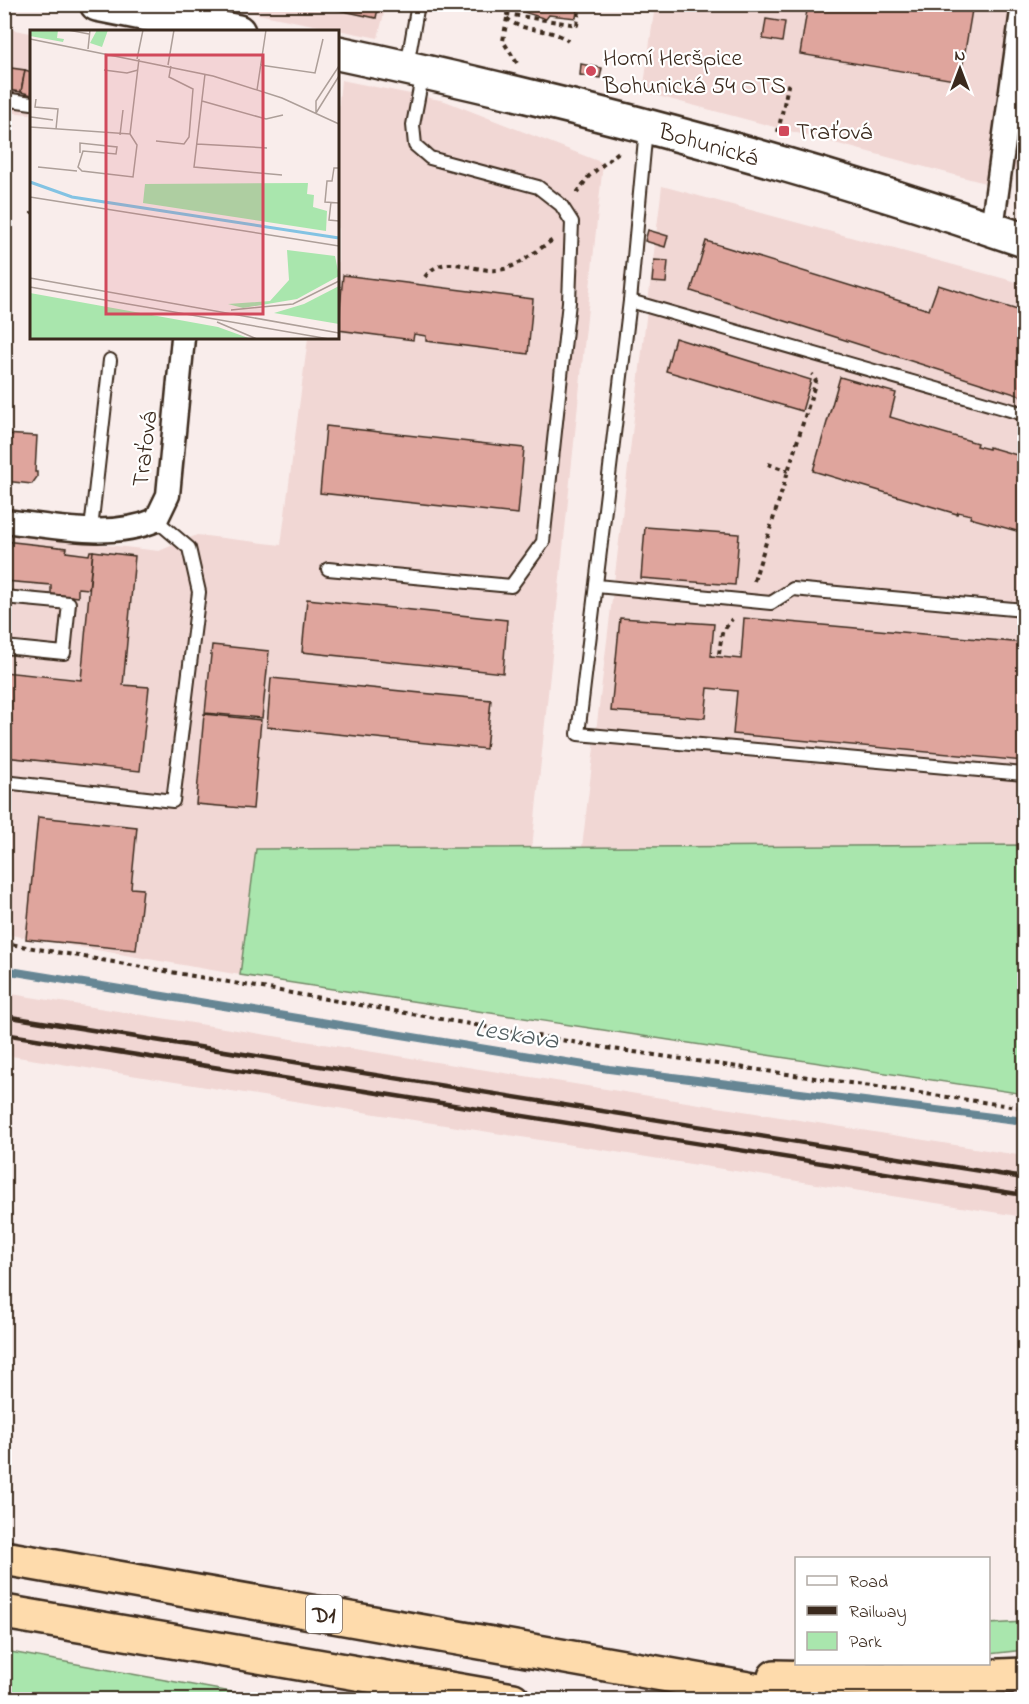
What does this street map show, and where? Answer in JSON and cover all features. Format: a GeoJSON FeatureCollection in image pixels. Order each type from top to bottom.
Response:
{"type":"FeatureCollection","features":[{"type":"Feature","properties":{"kind":"highway","name":"D1"},"geometry":{"type":"LineString","coordinates":[[4,1558],[810,1700]]}},
{"type":"Feature","properties":{"kind":"highway","name":"D1"},"geometry":{"type":"LineString","coordinates":[[4,1612],[513,1700]]}},
{"type":"Feature","properties":{"kind":"highway"},"geometry":{"type":"LineString","coordinates":[[644,1671],[849,1680],[1024,1674]]}},
{"type":"Feature","properties":{"kind":"street"},"geometry":{"type":"LineString","coordinates":[[97,4],[215,26]]}},
{"type":"Feature","properties":{"kind":"street"},"geometry":{"type":"LineString","coordinates":[[992,228],[1019,69],[1023,4]]}},
{"type":"Feature","properties":{"kind":"street","name":"Bohunická"},"geometry":{"type":"LineString","coordinates":[[339,53],[415,69],[647,127],[992,228],[1024,240]]}},
{"type":"Feature","properties":{"kind":"street","name":"Traťová"},"geometry":{"type":"LineString","coordinates":[[4,521],[92,529],[136,529],[156,520],[168,495],[183,339]]}},
{"type":"Feature","properties":{"kind":"lane"},"geometry":{"type":"LineString","coordinates":[[328,569],[511,586],[543,542],[569,302],[572,222],[561,204],[538,187],[430,158],[415,145],[413,125],[418,4]]}},
{"type":"Feature","properties":{"kind":"lane"},"geometry":{"type":"LineString","coordinates":[[4,99],[30,103]]}},
{"type":"Feature","properties":{"kind":"lane"},"geometry":{"type":"LineString","coordinates":[[647,127],[630,301],[578,734],[1024,774]]}},
{"type":"Feature","properties":{"kind":"lane"},"geometry":{"type":"LineString","coordinates":[[630,301],[1024,414]]}},
{"type":"Feature","properties":{"kind":"lane"},"geometry":{"type":"LineString","coordinates":[[92,529],[110,360]]}},
{"type":"Feature","properties":{"kind":"lane"},"geometry":{"type":"LineString","coordinates":[[4,782],[173,801],[199,592],[189,548],[156,520]]}},
{"type":"Feature","properties":{"kind":"lane"},"geometry":{"type":"LineString","coordinates":[[597,586],[771,603],[793,589],[1024,610]]}},
{"type":"Feature","properties":{"kind":"lane"},"geometry":{"type":"LineString","coordinates":[[4,597],[69,603],[64,653],[4,647]]}},
{"type":"Feature","properties":{"kind":"path"},"geometry":{"type":"LineString","coordinates":[[509,4],[503,41],[521,70]]}},
{"type":"Feature","properties":{"kind":"path"},"geometry":{"type":"LineString","coordinates":[[507,16],[577,25],[580,4]]}},
{"type":"Feature","properties":{"kind":"path"},"geometry":{"type":"LineString","coordinates":[[507,16],[516,24],[561,35],[568,41]]}},
{"type":"Feature","properties":{"kind":"path"},"geometry":{"type":"LineString","coordinates":[[776,142],[789,81]]}},
{"type":"Feature","properties":{"kind":"path"},"geometry":{"type":"LineString","coordinates":[[589,177],[621,150]]}},
{"type":"Feature","properties":{"kind":"path"},"geometry":{"type":"LineString","coordinates":[[425,277],[432,268],[444,263],[490,271],[507,269],[559,237],[572,237]]}},
{"type":"Feature","properties":{"kind":"path"},"geometry":{"type":"LineString","coordinates":[[719,654],[722,633],[752,590],[816,381],[799,349]]}},
{"type":"Feature","properties":{"kind":"path"},"geometry":{"type":"LineString","coordinates":[[768,464],[788,471]]}},
{"type":"Feature","properties":{"kind":"path"},"geometry":{"type":"LineString","coordinates":[[4,944],[613,1049],[1024,1108]]}},
{"type":"Feature","properties":{"kind":"shaded area"},"geometry":{"type":"Polygon","coordinates":[[[214,5],[386,5],[378,38],[214,5]]]}},
{"type":"Feature","properties":{"kind":"shaded area"},"geometry":{"type":"Polygon","coordinates":[[[655,5],[1013,5],[985,183],[643,92],[655,5]]]}},
{"type":"Feature","properties":{"kind":"shaded area"},"geometry":{"type":"Polygon","coordinates":[[[1024,19],[1024,173],[1001,164],[1024,19]]]}},
{"type":"Feature","properties":{"kind":"shaded area"},"geometry":{"type":"Polygon","coordinates":[[[4,28],[30,33],[30,114],[5,112],[4,28]]]}},
{"type":"Feature","properties":{"kind":"shaded area"},"geometry":{"type":"Polygon","coordinates":[[[341,80],[445,101],[603,163],[532,848],[256,849],[240,975],[5,934],[4,533],[159,551],[197,535],[281,545],[308,339],[339,339],[339,101],[341,80]]]}},
{"type":"Feature","properties":{"kind":"shaded area"},"geometry":{"type":"Polygon","coordinates":[[[662,186],[1024,284],[1024,845],[582,847],[662,186]]]}},
{"type":"Feature","properties":{"kind":"shaded area"},"geometry":{"type":"Polygon","coordinates":[[[5,993],[1024,1156],[1024,1217],[5,1055],[5,993]]]}},
{"type":"Feature","properties":{"kind":"green space"},"geometry":{"type":"Polygon","coordinates":[[[1024,845],[1024,1094],[240,975],[256,849],[1024,845]]]}},
{"type":"Feature","properties":{"kind":"green space"},"geometry":{"type":"Polygon","coordinates":[[[1024,1622],[1024,1650],[990,1654],[990,1624],[1024,1622]]]}},
{"type":"Feature","properties":{"kind":"green space"},"geometry":{"type":"Polygon","coordinates":[[[5,1651],[270,1699],[5,1699],[5,1651]]]}},
{"type":"Feature","properties":{"kind":"building"},"geometry":{"type":"Polygon","coordinates":[[[311,4],[379,4],[376,18],[311,4]]]}},
{"type":"Feature","properties":{"kind":"building"},"geometry":{"type":"Polygon","coordinates":[[[514,4],[578,4],[576,18],[549,15],[546,19],[514,9],[514,4]]]}},
{"type":"Feature","properties":{"kind":"building"},"geometry":{"type":"Polygon","coordinates":[[[808,4],[973,4],[960,81],[800,54],[808,4]]]}},
{"type":"Feature","properties":{"kind":"building"},"geometry":{"type":"Polygon","coordinates":[[[766,19],[785,22],[782,42],[763,39],[766,19]]]}},
{"type":"Feature","properties":{"kind":"building","name":"Horní Heršpice Bohunická 54 OTS"},"geometry":{"type":"Polygon","coordinates":[[[581,64],[602,68],[600,78],[580,75],[581,64]]]}},
{"type":"Feature","properties":{"kind":"building"},"geometry":{"type":"Polygon","coordinates":[[[4,67],[11,68],[7,90],[4,89],[4,67]]]}},
{"type":"Feature","properties":{"kind":"building"},"geometry":{"type":"Polygon","coordinates":[[[11,68],[25,70],[21,92],[7,90],[11,68]]]}},
{"type":"Feature","properties":{"kind":"building"},"geometry":{"type":"Polygon","coordinates":[[[25,70],[30,71],[30,94],[21,92],[25,70]]]}},
{"type":"Feature","properties":{"kind":"building"},"geometry":{"type":"Polygon","coordinates":[[[648,230],[668,236],[665,247],[645,241],[648,230]]]}},
{"type":"Feature","properties":{"kind":"building"},"geometry":{"type":"Polygon","coordinates":[[[706,241],[929,310],[938,285],[1024,312],[1024,397],[691,291],[706,241]]]}},
{"type":"Feature","properties":{"kind":"building"},"geometry":{"type":"Polygon","coordinates":[[[654,260],[668,261],[666,283],[652,282],[654,260]]]}},
{"type":"Feature","properties":{"kind":"building"},"geometry":{"type":"Polygon","coordinates":[[[343,275],[533,299],[528,354],[426,341],[426,336],[414,334],[413,340],[339,330],[343,275]]]}},
{"type":"Feature","properties":{"kind":"building"},"geometry":{"type":"Polygon","coordinates":[[[675,338],[811,380],[802,411],[666,371],[675,338]]]}},
{"type":"Feature","properties":{"kind":"building"},"geometry":{"type":"Polygon","coordinates":[[[840,377],[896,393],[890,417],[977,443],[976,446],[989,449],[989,447],[1024,457],[1024,533],[970,518],[971,515],[958,512],[957,514],[813,471],[840,377]]]}},
{"type":"Feature","properties":{"kind":"building"},"geometry":{"type":"Polygon","coordinates":[[[326,426],[524,448],[518,514],[320,493],[326,426]]]}},
{"type":"Feature","properties":{"kind":"building"},"geometry":{"type":"Polygon","coordinates":[[[4,434],[37,436],[35,472],[37,472],[37,477],[32,484],[4,481],[4,434]]]}},
{"type":"Feature","properties":{"kind":"building"},"geometry":{"type":"Polygon","coordinates":[[[645,527],[739,534],[735,585],[641,578],[645,527]]]}},
{"type":"Feature","properties":{"kind":"building"},"geometry":{"type":"Polygon","coordinates":[[[4,541],[67,548],[66,552],[89,555],[90,551],[93,551],[89,589],[78,588],[78,597],[51,594],[51,585],[4,581],[4,541]]]}},
{"type":"Feature","properties":{"kind":"building"},"geometry":{"type":"Polygon","coordinates":[[[93,551],[135,556],[123,685],[149,687],[140,771],[4,757],[4,672],[81,680],[93,551]]]}},
{"type":"Feature","properties":{"kind":"building"},"geometry":{"type":"Polygon","coordinates":[[[307,599],[507,620],[503,673],[302,652],[307,599]]]}},
{"type":"Feature","properties":{"kind":"building"},"geometry":{"type":"Polygon","coordinates":[[[620,618],[714,624],[711,656],[741,659],[744,618],[1024,643],[1024,761],[733,734],[737,691],[708,688],[705,718],[611,711],[620,618]]]}},
{"type":"Feature","properties":{"kind":"building"},"geometry":{"type":"Polygon","coordinates":[[[212,645],[269,651],[262,718],[205,713],[212,645]]]}},
{"type":"Feature","properties":{"kind":"building"},"geometry":{"type":"Polygon","coordinates":[[[271,678],[491,700],[486,749],[267,727],[271,678]]]}},
{"type":"Feature","properties":{"kind":"building"},"geometry":{"type":"Polygon","coordinates":[[[204,714],[261,720],[253,809],[196,804],[204,714]]]}},
{"type":"Feature","properties":{"kind":"building"},"geometry":{"type":"Polygon","coordinates":[[[38,817],[137,827],[131,888],[143,889],[136,950],[26,939],[38,817]]]}},
{"type":"Feature","properties":{"kind":"waterway","name":"Leskava"},"geometry":{"type":"LineString","coordinates":[[4,970],[609,1069],[1024,1121]]}},
{"type":"Feature","properties":{"kind":"railway"},"geometry":{"type":"LineString","coordinates":[[4,1016],[1024,1178]]}},
{"type":"Feature","properties":{"kind":"railway"},"geometry":{"type":"LineString","coordinates":[[4,1034],[1024,1195]]}},
{"type":"Feature","properties":{"kind":"place","name":"Horní Heršpice Bohunická 54 OTS"},"geometry":{"type":"Point","coordinates":[591,71]}},
{"type":"Feature","properties":{"kind":"place","name":"Traťová"},"geometry":{"type":"Point","coordinates":[784,131]}}]}
